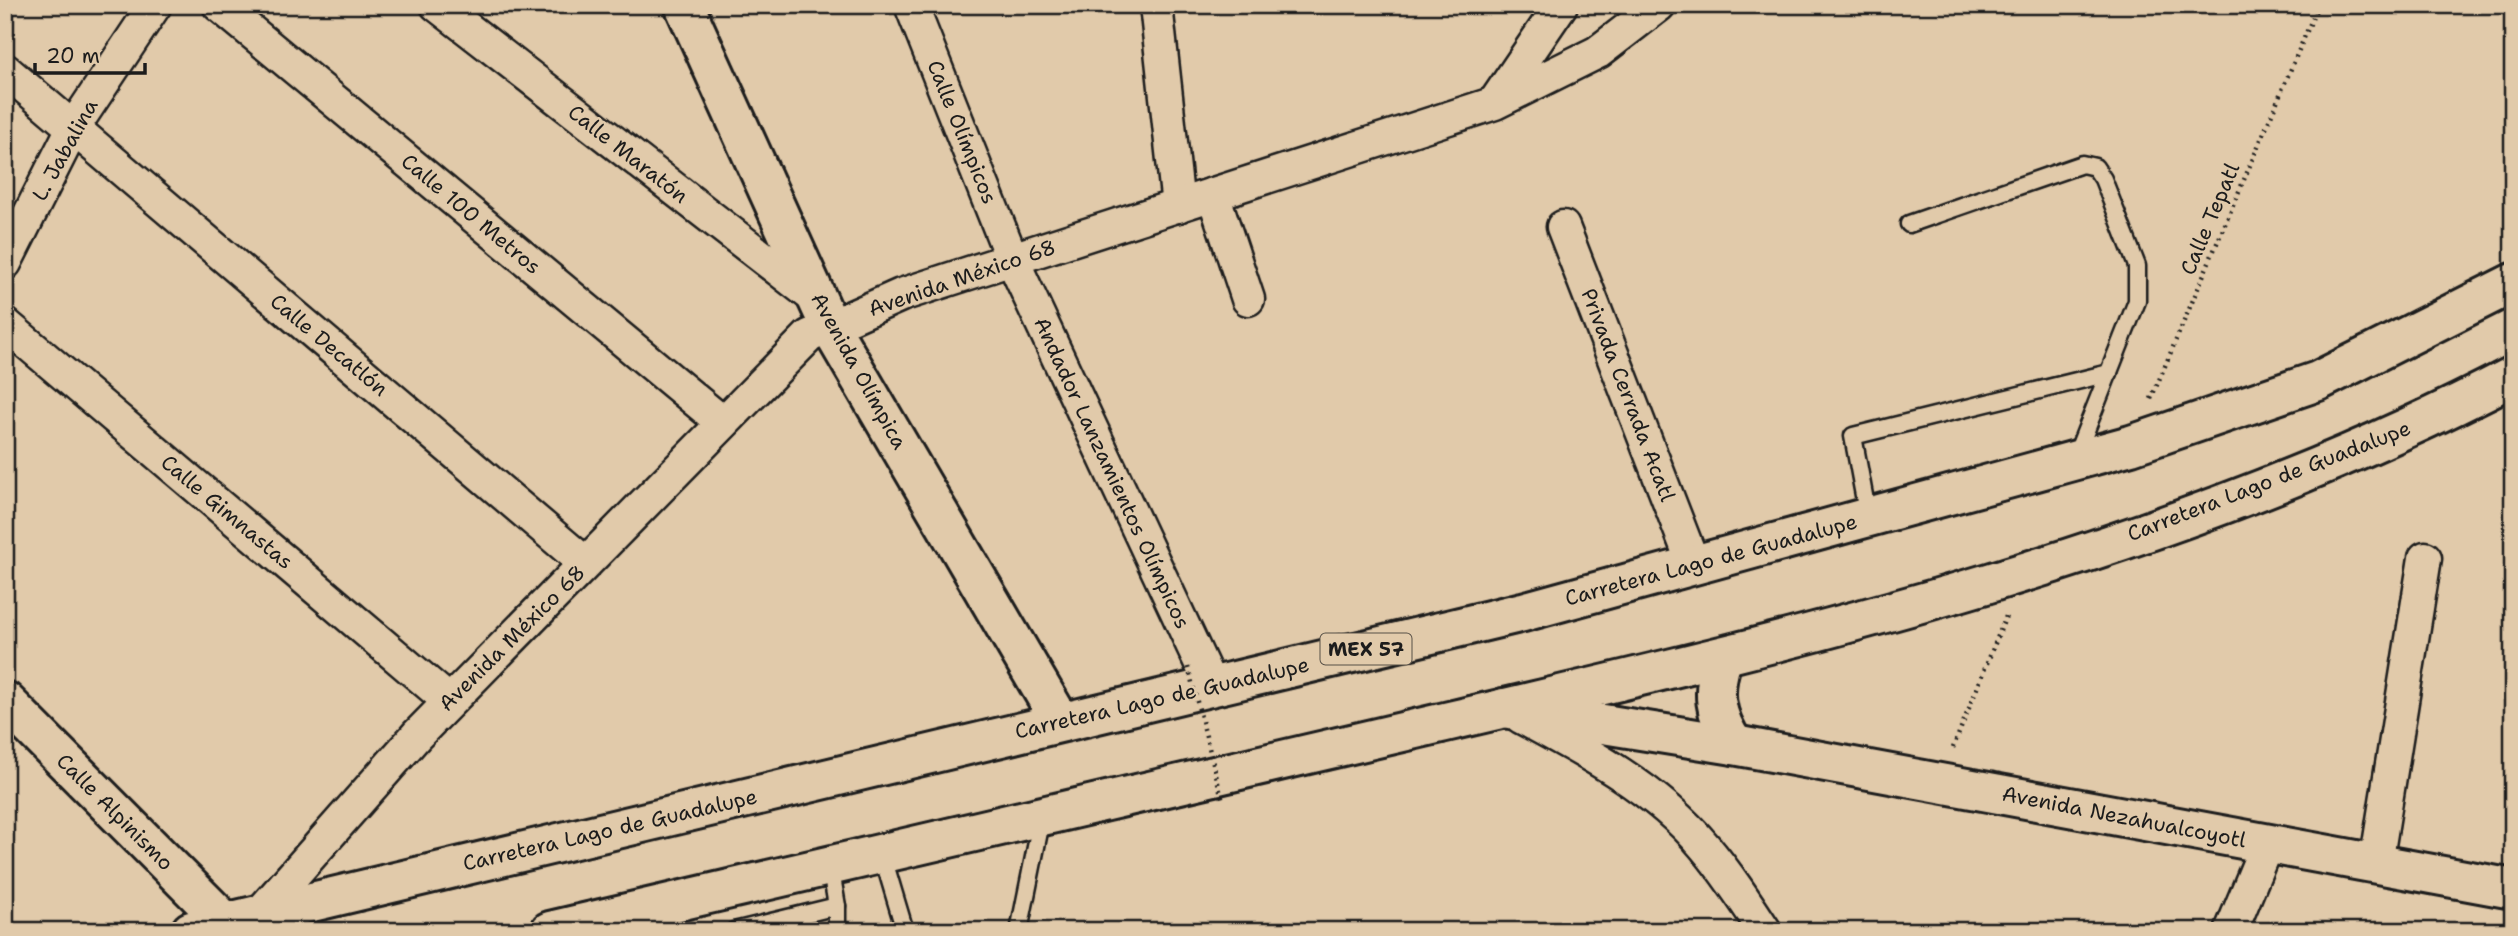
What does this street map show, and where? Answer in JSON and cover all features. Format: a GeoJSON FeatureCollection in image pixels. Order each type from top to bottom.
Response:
{"type":"FeatureCollection","features":[{"type":"Feature","properties":{"kind":"main road","name":"Avenida Olímpica"},"geometry":{"type":"LineString","coordinates":[[684,5],[825,314],[1061,722]]}},
{"type":"Feature","properties":{"kind":"main road","name":"Carretera Lago de Guadalupe"},"geometry":{"type":"LineString","coordinates":[[225,923],[1061,722],[1200,677],[1523,612],[1693,563],[2131,445],[2318,381],[2513,283]]}},
{"type":"Feature","properties":{"kind":"main road","name":"Carretera Lago de Guadalupe"},"geometry":{"type":"LineString","coordinates":[[550,931],[1723,656],[2033,571],[2266,487],[2443,412],[2513,376]]}},
{"type":"Feature","properties":{"kind":"main road"},"geometry":{"type":"LineString","coordinates":[[1723,656],[1715,679],[1714,703],[1721,726],[1734,745]]}},
{"type":"Feature","properties":{"kind":"main road","name":"Calle Alpinismo"},"geometry":{"type":"LineString","coordinates":[[5,701],[225,923]]}},
{"type":"Feature","properties":{"kind":"main road","name":"Avenida Nezahualcoyotl"},"geometry":{"type":"LineString","coordinates":[[1504,708],[1734,745],[2376,864],[2511,882]]}},
{"type":"Feature","properties":{"kind":"street","name":"L. Jabalina"},"geometry":{"type":"LineString","coordinates":[[5,263],[73,128],[155,5]]}},
{"type":"Feature","properties":{"kind":"street","name":"Calle 100 Metros"},"geometry":{"type":"LineString","coordinates":[[219,5],[723,423]]}},
{"type":"Feature","properties":{"kind":"street","name":"Calle Maratón"},"geometry":{"type":"LineString","coordinates":[[437,5],[825,314]]}},
{"type":"Feature","properties":{"kind":"street","name":"Calle Olímpicos"},"geometry":{"type":"LineString","coordinates":[[911,5],[1012,259]]}},
{"type":"Feature","properties":{"kind":"street"},"geometry":{"type":"LineString","coordinates":[[1156,5],[1178,206]]}},
{"type":"Feature","properties":{"kind":"street"},"geometry":{"type":"LineString","coordinates":[[1495,103],[1561,5]]}},
{"type":"Feature","properties":{"kind":"street","name":"Avenida México 68"},"geometry":{"type":"LineString","coordinates":[[225,923],[449,701],[809,336],[825,314],[901,295],[1495,103],[1598,52],[1659,5]]}},
{"type":"Feature","properties":{"kind":"street","name":"Calle Decatlón"},"geometry":{"type":"LineString","coordinates":[[5,70],[585,563]]}},
{"type":"Feature","properties":{"kind":"street"},"geometry":{"type":"LineString","coordinates":[[1213,194],[1248,299]]}},
{"type":"Feature","properties":{"kind":"street","name":"Privada Cerrada Acatl"},"geometry":{"type":"LineString","coordinates":[[1563,228],[1693,563]]}},
{"type":"Feature","properties":{"kind":"street","name":"Andador Lanzamientos Olímpicos"},"geometry":{"type":"LineString","coordinates":[[1012,259],[1200,677]]}},
{"type":"Feature","properties":{"kind":"street","name":"Calle Gimnastas"},"geometry":{"type":"LineString","coordinates":[[5,324],[449,701]]}},
{"type":"Feature","properties":{"kind":"street"},"geometry":{"type":"LineString","coordinates":[[2376,864],[2424,558]]}},
{"type":"Feature","properties":{"kind":"street"},"geometry":{"type":"LineString","coordinates":[[1504,708],[1591,754],[1663,805],[1704,846],[1765,931]]}},
{"type":"Feature","properties":{"kind":"street"},"geometry":{"type":"LineString","coordinates":[[2231,931],[2267,844]]}},
{"type":"Feature","properties":{"kind":"lane"},"geometry":{"type":"LineString","coordinates":[[1909,225],[2082,164],[2095,167],[2103,179],[2137,266],[2137,301],[2074,460]]}},
{"type":"Feature","properties":{"kind":"lane"},"geometry":{"type":"LineString","coordinates":[[1868,517],[1853,436],[2109,373]]}},
{"type":"Feature","properties":{"kind":"lane"},"geometry":{"type":"LineString","coordinates":[[1018,931],[1042,816]]}},
{"type":"Feature","properties":{"kind":"lane"},"geometry":{"type":"LineString","coordinates":[[882,853],[905,931]]}},
{"type":"Feature","properties":{"kind":"lane"},"geometry":{"type":"LineString","coordinates":[[831,865],[838,906],[837,931]]}},
{"type":"Feature","properties":{"kind":"lane"},"geometry":{"type":"LineString","coordinates":[[734,931],[838,906]]}},
{"type":"Feature","properties":{"kind":"path","name":"Calle Tepatl"},"geometry":{"type":"LineString","coordinates":[[2131,445],[2318,5]]}},
{"type":"Feature","properties":{"kind":"path"},"geometry":{"type":"LineString","coordinates":[[1938,783],[1994,650]]}},
{"type":"Feature","properties":{"kind":"path"},"geometry":{"type":"LineString","coordinates":[[1200,677],[1222,798]]}}]}
